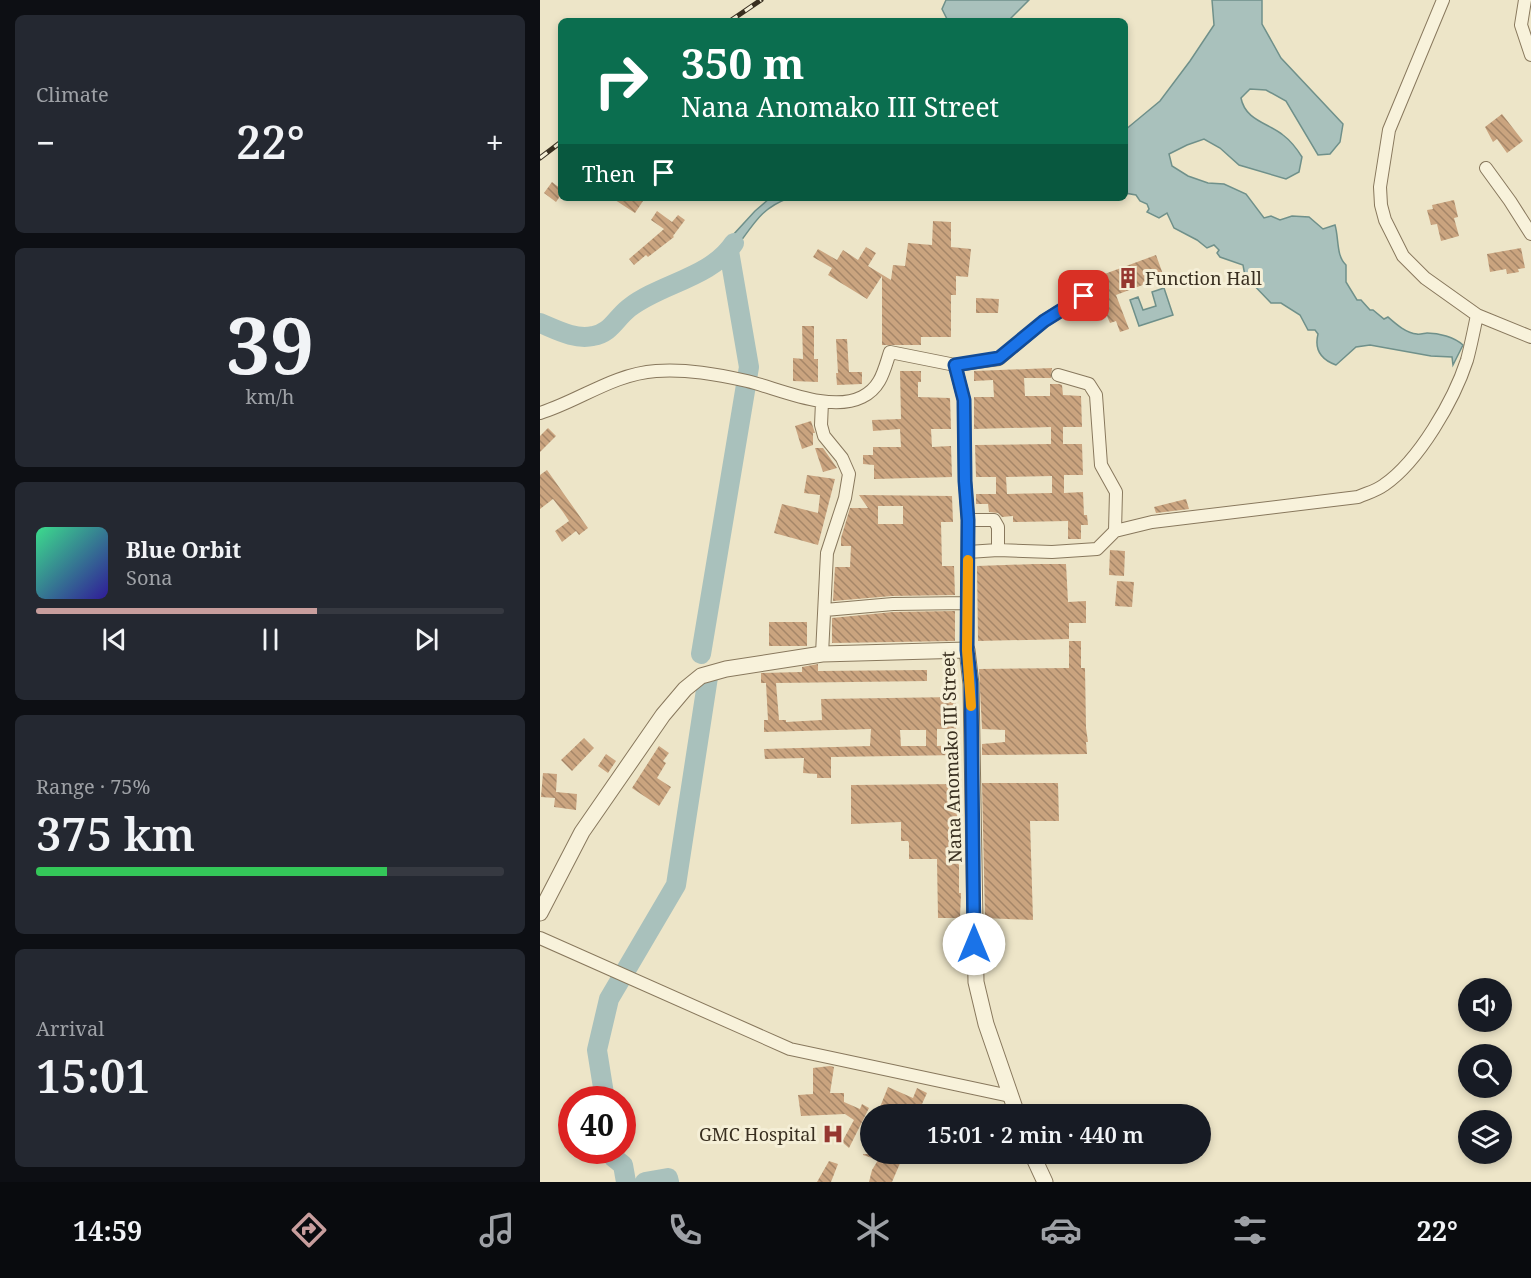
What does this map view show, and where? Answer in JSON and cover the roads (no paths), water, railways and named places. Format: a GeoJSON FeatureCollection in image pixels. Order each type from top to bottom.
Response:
{"type":"FeatureCollection","features":[{"type":"Feature","properties":{"kind":"street"},"geometry":{"type":"LineString","coordinates":[[1443,0],[1389,130],[1380,187],[1381,205],[1385,220],[1403,256],[1425,278],[1477,315],[1531,337]]}},
{"type":"Feature","properties":{"kind":"street"},"geometry":{"type":"LineString","coordinates":[[1525,0],[1521,25],[1531,54]]}},
{"type":"Feature","properties":{"kind":"street"},"geometry":{"type":"LineString","coordinates":[[1486,168],[1531,234]]}},
{"type":"Feature","properties":{"kind":"street"},"geometry":{"type":"LineString","coordinates":[[541,414],[628,376],[652,371],[705,372],[822,402],[844,402],[866,395],[881,381],[890,352],[955,365],[999,358],[1044,321],[1084,296]]}},
{"type":"Feature","properties":{"kind":"street"},"geometry":{"type":"LineString","coordinates":[[968,552],[998,550],[1052,552],[1097,549],[1115,531],[1152,522],[1358,496],[1384,485],[1422,445],[1447,407],[1467,360],[1477,315]]}},
{"type":"Feature","properties":{"kind":"street","name":"Nana Anomako III Street"},"geometry":{"type":"LineString","coordinates":[[955,365],[964,400],[968,520],[967,650],[971,684],[976,982],[986,1024],[1013,1104]]}},
{"type":"Feature","properties":{"kind":"street"},"geometry":{"type":"LineString","coordinates":[[1058,375],[1089,384],[1096,394],[1101,465],[1116,492],[1115,531]]}},
{"type":"Feature","properties":{"kind":"street"},"geometry":{"type":"LineString","coordinates":[[822,402],[821,425],[824,436],[842,458],[849,474],[842,508],[827,553],[822,654]]}},
{"type":"Feature","properties":{"kind":"street"},"geometry":{"type":"LineString","coordinates":[[968,520],[994,520],[996,522],[998,550]]}},
{"type":"Feature","properties":{"kind":"street"},"geometry":{"type":"LineString","coordinates":[[825,610],[883,604],[967,603]]}},
{"type":"Feature","properties":{"kind":"street"},"geometry":{"type":"LineString","coordinates":[[540,913],[582,832],[663,715],[701,676],[726,669],[822,654],[967,650]]}},
{"type":"Feature","properties":{"kind":"street"},"geometry":{"type":"LineString","coordinates":[[540,938],[790,1049],[1010,1096]]}},
{"type":"Feature","properties":{"kind":"street"},"geometry":{"type":"LineString","coordinates":[[1037,1164],[1045,1182]]}},
{"type":"Feature","properties":{"kind":"water"},"geometry":{"type":"Polygon","coordinates":[[[946,0],[1029,0],[1011,18],[946,18],[942,9],[946,0]]]}},
{"type":"Feature","properties":{"kind":"water"},"geometry":{"type":"Polygon","coordinates":[[[1212,0],[1262,0],[1262,24],[1281,58],[1343,124],[1340,142],[1330,154],[1318,155],[1286,101],[1266,90],[1250,89],[1241,98],[1243,105],[1252,116],[1283,135],[1294,145],[1302,157],[1299,172],[1286,179],[1239,165],[1220,148],[1204,139],[1169,154],[1172,166],[1188,176],[1208,183],[1224,184],[1246,194],[1264,218],[1271,216],[1280,220],[1292,216],[1309,217],[1323,229],[1335,225],[1339,252],[1346,265],[1346,282],[1357,300],[1361,300],[1370,310],[1384,319],[1388,317],[1409,332],[1441,335],[1459,342],[1463,345],[1453,365],[1452,357],[1431,356],[1370,345],[1356,347],[1336,365],[1331,363],[1318,350],[1318,334],[1315,330],[1308,330],[1300,315],[1281,303],[1271,303],[1245,276],[1243,265],[1220,257],[1217,253],[1219,250],[1214,245],[1207,248],[1174,228],[1167,213],[1159,218],[1147,212],[1149,209],[1147,204],[1140,201],[1136,195],[1128,194],[1128,128],[1160,101],[1214,25],[1212,0]]]}},
{"type":"Feature","properties":{"kind":"water"},"geometry":{"type":"Polygon","coordinates":[[[767,201],[782,201],[767,210],[741,241],[733,235],[767,201]]]}},
{"type":"Feature","properties":{"kind":"water"},"geometry":{"type":"Polygon","coordinates":[[[1164,288],[1173,315],[1139,326],[1130,300],[1138,297],[1143,310],[1156,306],[1152,292],[1164,288]]]}},
{"type":"Feature","properties":{"kind":"waterway"},"geometry":{"type":"LineString","coordinates":[[540,323],[580,337],[604,332],[624,312],[642,299],[699,272],[724,255],[734,243]]}},
{"type":"Feature","properties":{"kind":"waterway"},"geometry":{"type":"LineString","coordinates":[[701,654],[749,367],[729,251]]}},
{"type":"Feature","properties":{"kind":"waterway"},"geometry":{"type":"LineString","coordinates":[[603,1086],[597,1050],[609,999],[676,885],[708,677]]}},
{"type":"Feature","properties":{"kind":"waterway"},"geometry":{"type":"LineString","coordinates":[[622,1164],[626,1182]]}},
{"type":"Feature","properties":{"kind":"waterway"},"geometry":{"type":"LineString","coordinates":[[645,1182],[668,1178],[669,1182]]}},
{"type":"Feature","properties":{"kind":"railway"},"geometry":{"type":"LineString","coordinates":[[734,18],[761,0]]}},
{"type":"Feature","properties":{"kind":"railway"},"geometry":{"type":"LineString","coordinates":[[540,158],[558,144]]}},
{"type":"Feature","properties":{"kind":"place","name":"Function Hall"},"geometry":{"type":"Point","coordinates":[1128,278]}},
{"type":"Feature","properties":{"kind":"place","name":"GMC Hospital"},"geometry":{"type":"Point","coordinates":[833,1134]}}]}
